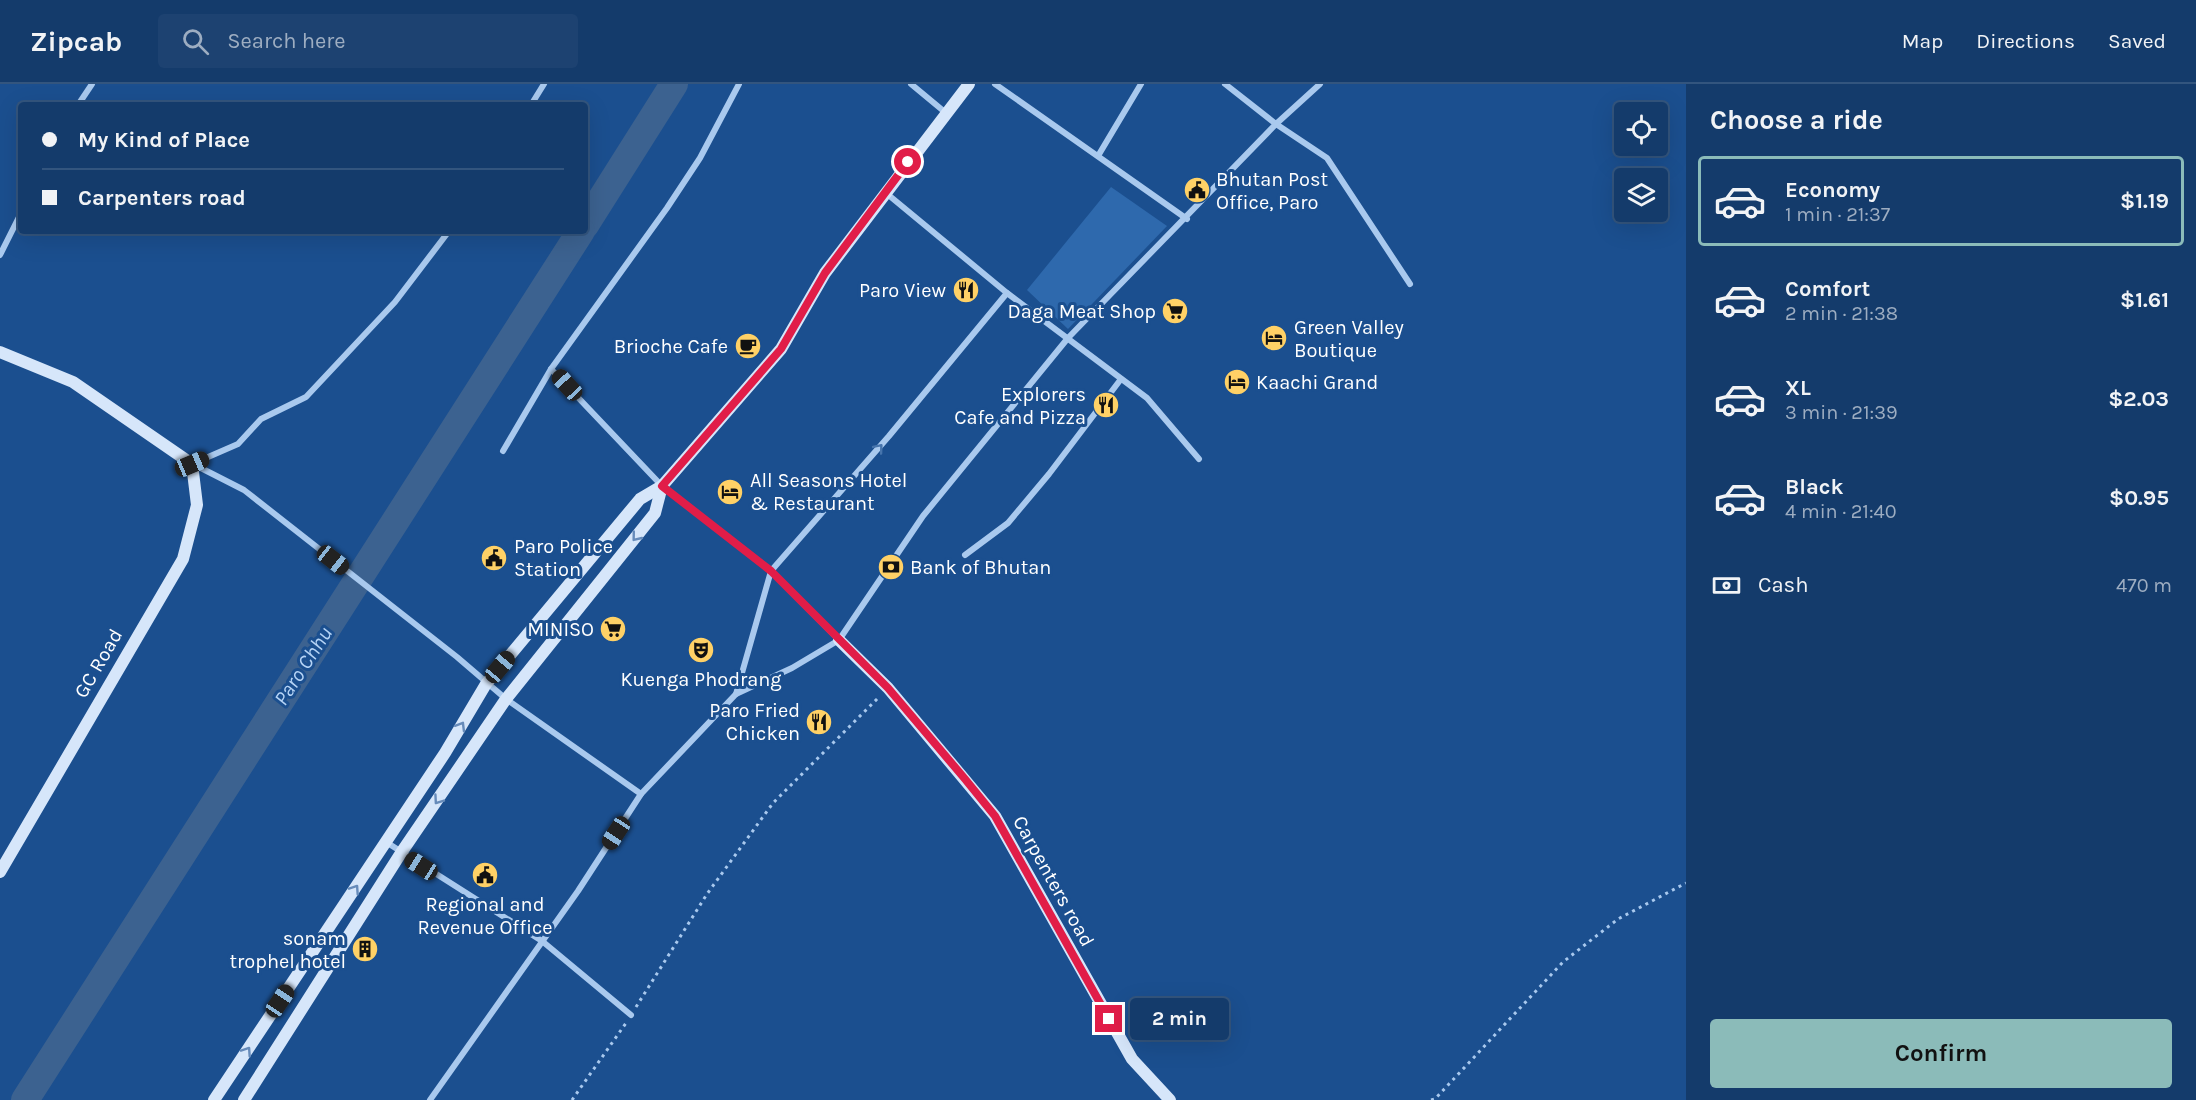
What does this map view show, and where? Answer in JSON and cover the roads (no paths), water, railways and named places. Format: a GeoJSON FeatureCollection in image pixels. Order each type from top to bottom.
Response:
{"type":"FeatureCollection","features":[{"type":"Feature","properties":{"kind":"street"},"geometry":{"type":"LineString","coordinates":[[80,102],[92,84]]}},
{"type":"Feature","properties":{"kind":"street"},"geometry":{"type":"LineString","coordinates":[[533,102],[544,84]]}},
{"type":"Feature","properties":{"kind":"street"},"geometry":{"type":"LineString","coordinates":[[502,451],[551,369],[668,208],[700,158],[740,84]]}},
{"type":"Feature","properties":{"kind":"street"},"geometry":{"type":"LineString","coordinates":[[912,84],[946,113]]}},
{"type":"Feature","properties":{"kind":"street"},"geometry":{"type":"LineString","coordinates":[[214,1100],[386,842],[486,684],[640,499],[662,486],[781,349],[825,273],[969,84]]}},
{"type":"Feature","properties":{"kind":"street"},"geometry":{"type":"LineString","coordinates":[[995,84],[1187,219]]}},
{"type":"Feature","properties":{"kind":"street"},"geometry":{"type":"LineString","coordinates":[[1098,156],[1142,84]]}},
{"type":"Feature","properties":{"kind":"street"},"geometry":{"type":"LineString","coordinates":[[1225,84],[1276,124],[1327,159],[1410,284]]}},
{"type":"Feature","properties":{"kind":"street"},"geometry":{"type":"LineString","coordinates":[[430,1100],[542,941],[641,794],[736,694],[792,668],[839,640],[923,516],[1068,338],[1187,219],[1276,124],[1320,84]]}},
{"type":"Feature","properties":{"kind":"street"},"geometry":{"type":"LineString","coordinates":[[885,193],[1007,293],[1146,398],[1199,459]]}},
{"type":"Feature","properties":{"kind":"street"},"geometry":{"type":"LineString","coordinates":[[0,255],[18,219]]}},
{"type":"Feature","properties":{"kind":"street"},"geometry":{"type":"LineString","coordinates":[[192,464],[238,444],[261,419],[306,397],[395,302],[447,234]]}},
{"type":"Feature","properties":{"kind":"street"},"geometry":{"type":"LineString","coordinates":[[736,694],[771,571],[845,488],[1007,293]]}},
{"type":"Feature","properties":{"kind":"street"},"geometry":{"type":"LineString","coordinates":[[0,352],[74,382],[192,464],[244,490],[457,657],[486,684],[641,794]]}},
{"type":"Feature","properties":{"kind":"street"},"geometry":{"type":"LineString","coordinates":[[551,369],[662,486],[771,571],[839,640]]}},
{"type":"Feature","properties":{"kind":"street"},"geometry":{"type":"LineString","coordinates":[[965,555],[1008,523],[1049,474],[1121,379]]}},
{"type":"Feature","properties":{"kind":"street","name":"GC Road"},"geometry":{"type":"LineString","coordinates":[[0,872],[183,559],[197,505],[192,464]]}},
{"type":"Feature","properties":{"kind":"street"},"geometry":{"type":"LineString","coordinates":[[244,1100],[401,853],[506,699],[655,513],[662,486]]}},
{"type":"Feature","properties":{"kind":"street","name":"Carpenters road"},"geometry":{"type":"LineString","coordinates":[[839,640],[888,688],[995,816],[1132,1059],[1170,1100]]}},
{"type":"Feature","properties":{"kind":"street"},"geometry":{"type":"LineString","coordinates":[[386,842],[542,941],[632,1015]]}},
{"type":"Feature","properties":{"kind":"waterway","name":"Paro Chhu"},"geometry":{"type":"LineString","coordinates":[[588,220],[674,84]]}},
{"type":"Feature","properties":{"kind":"waterway","name":"Paro Chhu"},"geometry":{"type":"LineString","coordinates":[[25,1100],[579,234]]}},
{"type":"Feature","properties":{"kind":"place","name":"Bhutan Post Office, Paro"},"geometry":{"type":"Point","coordinates":[1197,190]}},
{"type":"Feature","properties":{"kind":"place","name":"Paro View"},"geometry":{"type":"Point","coordinates":[966,290]}},
{"type":"Feature","properties":{"kind":"place","name":"Daga Meat Shop"},"geometry":{"type":"Point","coordinates":[1175,311]}},
{"type":"Feature","properties":{"kind":"place","name":"Green Valley Boutique"},"geometry":{"type":"Point","coordinates":[1274,338]}},
{"type":"Feature","properties":{"kind":"place","name":"Brioche Cafe"},"geometry":{"type":"Point","coordinates":[748,346]}},
{"type":"Feature","properties":{"kind":"place","name":"Kaachi Grand"},"geometry":{"type":"Point","coordinates":[1237,382]}},
{"type":"Feature","properties":{"kind":"place","name":"Explorers Cafe and Pizza"},"geometry":{"type":"Point","coordinates":[1106,405]}},
{"type":"Feature","properties":{"kind":"place","name":"All Seasons Hotel & Restaurant"},"geometry":{"type":"Point","coordinates":[730,492]}},
{"type":"Feature","properties":{"kind":"place","name":"Paro Police Station"},"geometry":{"type":"Point","coordinates":[494,558]}},
{"type":"Feature","properties":{"kind":"place","name":"Bank of Bhutan"},"geometry":{"type":"Point","coordinates":[891,567]}},
{"type":"Feature","properties":{"kind":"place","name":"MINISO"},"geometry":{"type":"Point","coordinates":[613,629]}},
{"type":"Feature","properties":{"kind":"place","name":"Kuenga Phodrang"},"geometry":{"type":"Point","coordinates":[701,650]}},
{"type":"Feature","properties":{"kind":"place","name":"Paro Fried Chicken"},"geometry":{"type":"Point","coordinates":[819,722]}},
{"type":"Feature","properties":{"kind":"place","name":"Regional and Revenue Office"},"geometry":{"type":"Point","coordinates":[485,875]}},
{"type":"Feature","properties":{"kind":"place","name":"sonam trophel hotel"},"geometry":{"type":"Point","coordinates":[365,949]}}]}
